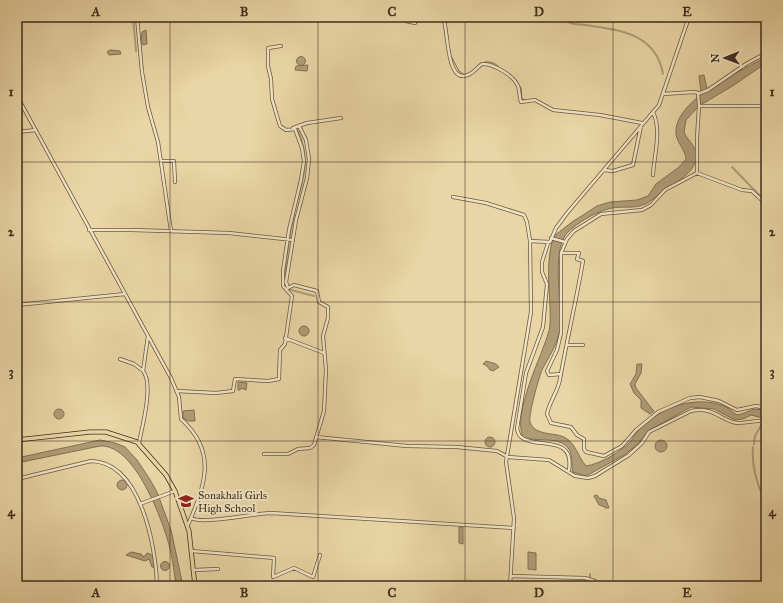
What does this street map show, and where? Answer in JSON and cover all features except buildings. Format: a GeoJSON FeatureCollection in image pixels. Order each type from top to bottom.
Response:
{"type":"FeatureCollection","features":[{"type":"Feature","properties":{"kind":"main road"},"geometry":{"type":"LineString","coordinates":[[17,440],[98,432],[124,437],[139,443],[166,475],[175,491],[188,525],[196,586]]}},
{"type":"Feature","properties":{"kind":"street"},"geometry":{"type":"LineString","coordinates":[[120,17],[137,19],[142,72],[161,161],[171,231]]}},
{"type":"Feature","properties":{"kind":"street"},"geometry":{"type":"LineString","coordinates":[[404,17],[410,22],[432,17]]}},
{"type":"Feature","properties":{"kind":"street"},"geometry":{"type":"LineString","coordinates":[[416,21],[417,17]]}},
{"type":"Feature","properties":{"kind":"street"},"geometry":{"type":"LineString","coordinates":[[443,17],[446,30],[446,47],[456,71],[461,76],[470,74],[482,64],[490,64],[496,66],[516,82],[521,102],[535,100],[553,110],[600,115],[642,124]]}},
{"type":"Feature","properties":{"kind":"street"},"geometry":{"type":"LineString","coordinates":[[568,470],[568,457],[562,448],[555,444],[527,441],[518,435],[517,429],[526,373],[543,327],[547,295],[542,262],[548,243],[568,212],[659,105],[689,17]]}},
{"type":"Feature","properties":{"kind":"street"},"geometry":{"type":"LineString","coordinates":[[281,46],[268,48],[268,66],[271,79],[272,99],[280,126],[286,130],[307,123],[340,118]]}},
{"type":"Feature","properties":{"kind":"street"},"geometry":{"type":"LineString","coordinates":[[663,94],[694,92],[698,94],[708,90],[746,64],[766,53]]}},
{"type":"Feature","properties":{"kind":"street"},"geometry":{"type":"LineString","coordinates":[[697,172],[696,138],[699,106],[698,94]]}},
{"type":"Feature","properties":{"kind":"street"},"geometry":{"type":"LineString","coordinates":[[17,96],[148,336],[179,397],[181,419],[192,429],[205,455],[204,482],[188,525]]}},
{"type":"Feature","properties":{"kind":"street"},"geometry":{"type":"LineString","coordinates":[[699,106],[766,106]]}},
{"type":"Feature","properties":{"kind":"street"},"geometry":{"type":"LineString","coordinates":[[653,112],[656,118],[657,135],[653,175]]}},
{"type":"Feature","properties":{"kind":"street"},"geometry":{"type":"LineString","coordinates":[[604,170],[613,171],[633,165],[636,142],[642,124]]}},
{"type":"Feature","properties":{"kind":"street"},"geometry":{"type":"LineString","coordinates":[[264,454],[288,454],[298,449],[310,448],[314,445],[324,411],[326,370],[323,336],[328,318],[328,307],[319,302],[318,291],[294,285],[290,288],[287,286],[293,240],[309,159],[306,140],[299,126]]}},
{"type":"Feature","properties":{"kind":"street"},"geometry":{"type":"LineString","coordinates":[[177,392],[233,391],[235,379],[279,379],[280,350],[284,347],[286,338],[292,296],[292,293],[286,292],[283,286],[283,271],[287,239],[304,161],[302,148],[293,128]]}},
{"type":"Feature","properties":{"kind":"street"},"geometry":{"type":"LineString","coordinates":[[17,132],[36,130]]}},
{"type":"Feature","properties":{"kind":"street"},"geometry":{"type":"LineString","coordinates":[[161,161],[174,162],[175,182]]}},
{"type":"Feature","properties":{"kind":"street"},"geometry":{"type":"LineString","coordinates":[[697,172],[742,190],[752,191],[766,204]]}},
{"type":"Feature","properties":{"kind":"street"},"geometry":{"type":"LineString","coordinates":[[561,374],[549,375],[546,371],[562,333],[561,253],[565,242],[574,231],[601,214],[642,210],[651,205],[665,190],[697,172]]}},
{"type":"Feature","properties":{"kind":"street"},"geometry":{"type":"LineString","coordinates":[[453,197],[492,205],[524,215],[527,222],[530,241],[531,312],[506,456],[512,497],[514,528],[510,586]]}},
{"type":"Feature","properties":{"kind":"street"},"geometry":{"type":"LineString","coordinates":[[89,230],[242,233],[293,240]]}},
{"type":"Feature","properties":{"kind":"street"},"geometry":{"type":"LineString","coordinates":[[551,238],[565,242]]}},
{"type":"Feature","properties":{"kind":"street"},"geometry":{"type":"LineString","coordinates":[[530,241],[548,243]]}},
{"type":"Feature","properties":{"kind":"street"},"geometry":{"type":"LineString","coordinates":[[561,253],[579,253],[578,259],[583,261],[559,386],[547,411],[548,420],[555,425],[573,428],[575,433],[584,439],[584,449],[586,452],[604,456],[622,446],[636,430],[658,412],[690,398],[700,397],[719,401],[737,410],[756,406],[766,408]]}},
{"type":"Feature","properties":{"kind":"street"},"geometry":{"type":"LineString","coordinates":[[17,305],[125,294]]}},
{"type":"Feature","properties":{"kind":"street"},"geometry":{"type":"LineString","coordinates":[[143,370],[148,336]]}},
{"type":"Feature","properties":{"kind":"street"},"geometry":{"type":"LineString","coordinates":[[286,338],[324,353]]}},
{"type":"Feature","properties":{"kind":"street"},"geometry":{"type":"LineString","coordinates":[[567,345],[583,345]]}},
{"type":"Feature","properties":{"kind":"street"},"geometry":{"type":"LineString","coordinates":[[120,358],[134,364],[146,374],[147,393],[139,443]]}},
{"type":"Feature","properties":{"kind":"street"},"geometry":{"type":"LineString","coordinates":[[316,438],[407,446],[477,448],[497,451],[506,456],[549,460],[580,478],[595,476],[634,451],[642,444],[649,432],[669,420],[691,411],[696,410],[714,412],[737,423],[757,420],[766,421]]}},
{"type":"Feature","properties":{"kind":"street"},"geometry":{"type":"LineString","coordinates":[[17,503],[20,499],[17,479],[82,462],[100,461],[108,465],[124,478],[134,491],[140,504],[151,534],[157,586]]}},
{"type":"Feature","properties":{"kind":"street"},"geometry":{"type":"LineString","coordinates":[[140,504],[160,498],[175,491]]}},
{"type":"Feature","properties":{"kind":"street"},"geometry":{"type":"LineString","coordinates":[[191,518],[244,517],[257,513],[271,512],[514,528]]}},
{"type":"Feature","properties":{"kind":"street"},"geometry":{"type":"LineString","coordinates":[[192,551],[274,558],[273,576],[294,568],[313,577],[320,555]]}},
{"type":"Feature","properties":{"kind":"street"},"geometry":{"type":"LineString","coordinates":[[194,570],[218,569]]}},
{"type":"Feature","properties":{"kind":"street"},"geometry":{"type":"LineString","coordinates":[[511,576],[585,578],[594,581],[598,586]]}},
{"type":"Feature","properties":{"kind":"street"},"geometry":{"type":"LineString","coordinates":[[51,586],[60,586]]}},
{"type":"Feature","properties":{"kind":"shaded area"},"geometry":{"type":"Polygon","coordinates":[[[146,30],[147,44],[143,45],[141,43],[142,32],[146,30]]]}},
{"type":"Feature","properties":{"kind":"shaded area"},"geometry":{"type":"Polygon","coordinates":[[[110,50],[120,51],[121,54],[109,55],[107,52],[110,50]]]}},
{"type":"Feature","properties":{"kind":"shaded area"},"geometry":{"type":"Polygon","coordinates":[[[299,57],[303,57],[305,61],[303,65],[299,65],[297,63],[297,59],[299,57]]]}},
{"type":"Feature","properties":{"kind":"shaded area"},"geometry":{"type":"Polygon","coordinates":[[[766,57],[766,63],[734,85],[699,106],[686,120],[684,132],[694,147],[696,160],[690,171],[685,176],[645,204],[612,208],[594,214],[567,233],[562,242],[559,253],[559,334],[554,348],[542,370],[534,396],[530,422],[536,430],[540,432],[560,435],[568,440],[574,446],[586,466],[598,463],[616,453],[631,441],[637,432],[648,421],[668,409],[679,405],[702,402],[713,403],[726,407],[737,415],[757,409],[766,411],[766,419],[751,415],[743,419],[735,420],[714,409],[691,407],[648,431],[637,445],[624,455],[586,476],[573,472],[571,454],[564,444],[552,440],[523,437],[521,427],[521,414],[529,384],[550,328],[549,262],[551,244],[554,236],[597,206],[610,202],[637,200],[648,196],[656,184],[679,167],[686,159],[676,134],[678,122],[685,110],[710,88],[766,57]]]}},
{"type":"Feature","properties":{"kind":"shaded area"},"geometry":{"type":"Polygon","coordinates":[[[308,65],[307,71],[295,70],[296,66],[308,65]]]}},
{"type":"Feature","properties":{"kind":"shaded area"},"geometry":{"type":"Polygon","coordinates":[[[704,75],[707,89],[701,92],[699,76],[704,75]]]}},
{"type":"Feature","properties":{"kind":"shaded area"},"geometry":{"type":"Polygon","coordinates":[[[304,326],[309,331],[304,336],[299,331],[304,326]]]}},
{"type":"Feature","properties":{"kind":"shaded area"},"geometry":{"type":"Polygon","coordinates":[[[486,361],[496,364],[499,367],[493,371],[490,370],[483,364],[486,361]]]}},
{"type":"Feature","properties":{"kind":"shaded area"},"geometry":{"type":"Polygon","coordinates":[[[637,364],[642,364],[641,373],[635,384],[636,388],[654,411],[650,414],[641,408],[641,400],[634,393],[630,384],[636,374],[637,364]]]}},
{"type":"Feature","properties":{"kind":"shaded area"},"geometry":{"type":"Polygon","coordinates":[[[238,382],[247,383],[246,390],[241,388],[238,390],[238,382]]]}},
{"type":"Feature","properties":{"kind":"shaded area"},"geometry":{"type":"Polygon","coordinates":[[[59,409],[64,414],[59,419],[54,414],[59,409]]]}},
{"type":"Feature","properties":{"kind":"shaded area"},"geometry":{"type":"Polygon","coordinates":[[[194,410],[195,421],[188,421],[183,418],[183,411],[194,410]]]}},
{"type":"Feature","properties":{"kind":"shaded area"},"geometry":{"type":"Polygon","coordinates":[[[490,437],[495,442],[490,447],[485,442],[490,437]]]}},
{"type":"Feature","properties":{"kind":"shaded area"},"geometry":{"type":"Polygon","coordinates":[[[100,440],[125,447],[137,460],[157,492],[171,530],[183,586],[176,586],[169,544],[158,512],[134,467],[123,456],[112,448],[100,446],[17,463],[17,458],[100,440]]]}},
{"type":"Feature","properties":{"kind":"shaded area"},"geometry":{"type":"Polygon","coordinates":[[[659,440],[663,440],[667,446],[663,452],[659,452],[655,448],[655,444],[659,440]]]}},
{"type":"Feature","properties":{"kind":"shaded area"},"geometry":{"type":"Polygon","coordinates":[[[122,480],[127,485],[122,490],[117,485],[122,480]]]}},
{"type":"Feature","properties":{"kind":"shaded area"},"geometry":{"type":"Polygon","coordinates":[[[597,495],[599,498],[606,500],[609,508],[599,505],[594,496],[597,495]]]}},
{"type":"Feature","properties":{"kind":"shaded area"},"geometry":{"type":"Polygon","coordinates":[[[459,527],[463,527],[463,544],[459,543],[459,527]]]}},
{"type":"Feature","properties":{"kind":"shaded area"},"geometry":{"type":"Polygon","coordinates":[[[131,552],[141,554],[144,557],[147,553],[153,556],[154,567],[152,567],[149,559],[145,561],[126,555],[131,552]]]}},
{"type":"Feature","properties":{"kind":"shaded area"},"geometry":{"type":"Polygon","coordinates":[[[528,552],[536,553],[536,570],[528,569],[528,552]]]}},
{"type":"Feature","properties":{"kind":"shaded area"},"geometry":{"type":"Polygon","coordinates":[[[165,561],[170,566],[165,571],[160,566],[165,561]]]}},
{"type":"Feature","properties":{"kind":"waterway"},"geometry":{"type":"LineString","coordinates":[[133,17],[136,51]]}},
{"type":"Feature","properties":{"kind":"waterway"},"geometry":{"type":"LineString","coordinates":[[563,17],[572,24],[611,29],[634,36],[653,50],[659,60],[663,74]]}},
{"type":"Feature","properties":{"kind":"waterway"},"geometry":{"type":"LineString","coordinates":[[445,20],[448,37]]}},
{"type":"Feature","properties":{"kind":"waterway"},"geometry":{"type":"LineString","coordinates":[[450,54],[459,71],[465,75]]}},
{"type":"Feature","properties":{"kind":"waterway"},"geometry":{"type":"LineString","coordinates":[[482,63],[492,62],[500,68]]}},
{"type":"Feature","properties":{"kind":"waterway"},"geometry":{"type":"LineString","coordinates":[[514,78],[521,88],[522,99],[525,100]]}},
{"type":"Feature","properties":{"kind":"waterway"},"geometry":{"type":"LineString","coordinates":[[298,131],[304,149],[305,164],[298,198]]}},
{"type":"Feature","properties":{"kind":"waterway"},"geometry":{"type":"LineString","coordinates":[[732,167],[766,202]]}},
{"type":"Feature","properties":{"kind":"waterway"},"geometry":{"type":"LineString","coordinates":[[294,214],[287,253],[285,283],[287,289],[314,296]]}},
{"type":"Feature","properties":{"kind":"waterway"},"geometry":{"type":"LineString","coordinates":[[754,444],[755,436],[763,422]]}},
{"type":"Feature","properties":{"kind":"waterway"},"geometry":{"type":"LineString","coordinates":[[753,447],[753,462],[756,477],[766,504]]}},
{"type":"Feature","properties":{"kind":"waterway"},"geometry":{"type":"LineString","coordinates":[[590,574],[590,586]]}},
{"type":"Feature","properties":{"kind":"place","name":"Sonakhali Girls High School"},"geometry":{"type":"Point","coordinates":[186,501]}}]}
